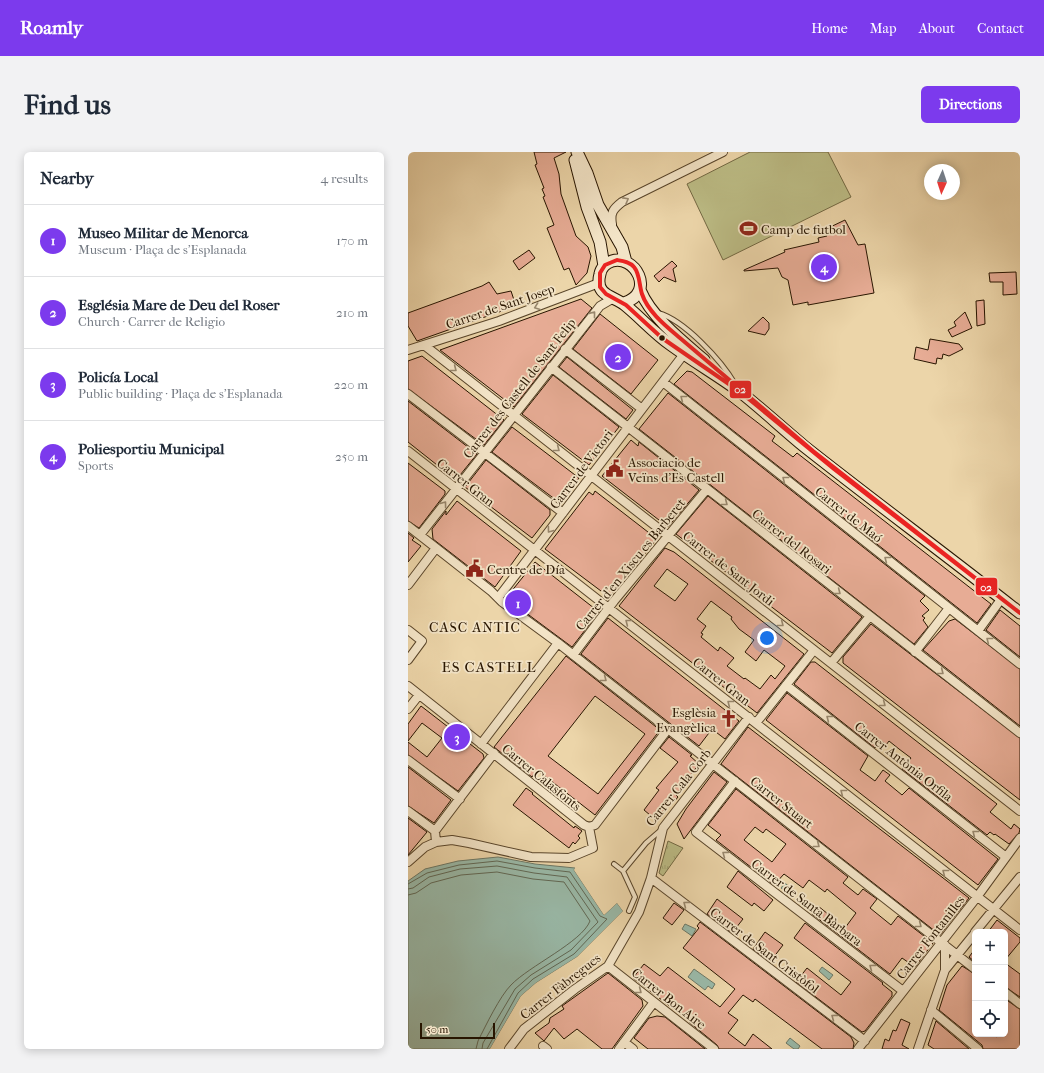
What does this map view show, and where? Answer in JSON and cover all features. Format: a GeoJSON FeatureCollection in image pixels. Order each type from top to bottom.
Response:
{"type":"FeatureCollection","features":[{"type":"Feature","properties":{"kind":"main road"},"geometry":{"type":"LineString","coordinates":[[573,152],[587,207],[600,242],[604,266]]}},
{"type":"Feature","properties":{"kind":"main road"},"geometry":{"type":"LineString","coordinates":[[577,152],[587,173],[598,205],[622,247],[626,262],[636,271],[640,290],[646,302],[668,328],[739,391],[806,447],[1020,612]]}},
{"type":"Feature","properties":{"kind":"main road"},"geometry":{"type":"LineString","coordinates":[[626,262],[613,261],[604,266],[601,270],[599,283],[602,290],[612,299],[624,303],[655,333],[739,391]]}},
{"type":"Feature","properties":{"kind":"main road"},"geometry":{"type":"LineString","coordinates":[[624,303],[634,300],[640,290]]}},
{"type":"Feature","properties":{"kind":"street"},"geometry":{"type":"LineString","coordinates":[[613,231],[610,215],[614,208],[622,202],[723,152]]}},
{"type":"Feature","properties":{"kind":"street","name":"Carrer de Sant Josep"},"geometry":{"type":"LineString","coordinates":[[408,350],[499,322],[599,283]]}},
{"type":"Feature","properties":{"kind":"street","name":"Carrer des Castell de Sant Felip"},"geometry":{"type":"LineString","coordinates":[[420,535],[550,366],[600,306],[612,299]]}},
{"type":"Feature","properties":{"kind":"street","name":"Carrer de Sant Jordi"},"geometry":{"type":"LineString","coordinates":[[424,345],[1020,811]]}},
{"type":"Feature","properties":{"kind":"street"},"geometry":{"type":"LineString","coordinates":[[565,349],[642,409]]}},
{"type":"Feature","properties":{"kind":"street","name":"Carrer de Victori"},"geometry":{"type":"LineString","coordinates":[[498,598],[684,354]]}},
{"type":"Feature","properties":{"kind":"street","name":"Carrer del Rosari"},"geometry":{"type":"LineString","coordinates":[[550,366],[1020,734]]}},
{"type":"Feature","properties":{"kind":"street","name":"Carrer de Maó"},"geometry":{"type":"LineString","coordinates":[[663,382],[1020,664]]}},
{"type":"Feature","properties":{"kind":"street"},"geometry":{"type":"LineString","coordinates":[[408,394],[563,513]]}},
{"type":"Feature","properties":{"kind":"street","name":"Carrer Gran"},"geometry":{"type":"LineString","coordinates":[[408,451],[1020,930]]}},
{"type":"Feature","properties":{"kind":"street","name":"Carrer d'en Xiscu es Barberet"},"geometry":{"type":"LineString","coordinates":[[573,655],[609,607],[707,489]]}},
{"type":"Feature","properties":{"kind":"street"},"geometry":{"type":"LineString","coordinates":[[408,526],[436,548],[408,584]]}},
{"type":"Feature","properties":{"kind":"street","name":"Carrer Stuart"},"geometry":{"type":"LineString","coordinates":[[436,548],[498,598],[558,643],[972,967]]}},
{"type":"Feature","properties":{"kind":"street"},"geometry":{"type":"LineString","coordinates":[[978,631],[1002,598]]}},
{"type":"Feature","properties":{"kind":"street"},"geometry":{"type":"LineString","coordinates":[[915,652],[949,608]]}},
{"type":"Feature","properties":{"kind":"street"},"geometry":{"type":"LineString","coordinates":[[831,663],[870,616]]}},
{"type":"Feature","properties":{"kind":"street"},"geometry":{"type":"LineString","coordinates":[[408,630],[422,641],[408,660]]}},
{"type":"Feature","properties":{"kind":"street"},"geometry":{"type":"LineString","coordinates":[[481,744],[558,643]]}},
{"type":"Feature","properties":{"kind":"street"},"geometry":{"type":"LineString","coordinates":[[756,723],[814,650]]}},
{"type":"Feature","properties":{"kind":"street","name":"Carrer Antònia Orfila"},"geometry":{"type":"LineString","coordinates":[[786,685],[1006,857]]}},
{"type":"Feature","properties":{"kind":"street","name":"Carrer Calasfonts"},"geometry":{"type":"LineString","coordinates":[[408,686],[584,825],[589,826]]}},
{"type":"Feature","properties":{"kind":"street"},"geometry":{"type":"LineString","coordinates":[[408,709],[419,695]]}},
{"type":"Feature","properties":{"kind":"street","name":"Carrer Cala Corb"},"geometry":{"type":"LineString","coordinates":[[663,828],[748,717]]}},
{"type":"Feature","properties":{"kind":"street"},"geometry":{"type":"LineString","coordinates":[[408,862],[425,847],[436,842],[452,840],[469,842],[531,857],[569,858],[593,848],[589,826],[595,825],[668,729]]}},
{"type":"Feature","properties":{"kind":"street"},"geometry":{"type":"LineString","coordinates":[[436,842],[435,831],[494,753]]}},
{"type":"Feature","properties":{"kind":"street"},"geometry":{"type":"LineString","coordinates":[[408,760],[460,799]]}},
{"type":"Feature","properties":{"kind":"street","name":"Carrer de Santa Bàrbara"},"geometry":{"type":"LineString","coordinates":[[735,781],[696,832],[903,991]]}},
{"type":"Feature","properties":{"kind":"street"},"geometry":{"type":"LineString","coordinates":[[408,811],[435,831]]}},
{"type":"Feature","properties":{"kind":"street","name":"Carrer Fàbregues"},"geometry":{"type":"LineString","coordinates":[[509,1049],[524,1029],[575,989],[608,966],[639,912],[651,878],[663,828]]}},
{"type":"Feature","properties":{"kind":"street","name":"Carrer Fontanilles"},"geometry":{"type":"LineString","coordinates":[[858,1049],[903,991],[943,944],[1020,838]]}},
{"type":"Feature","properties":{"kind":"street"},"geometry":{"type":"LineString","coordinates":[[977,929],[1020,876]]}},
{"type":"Feature","properties":{"kind":"street","name":"Carrer de Sant Cristòfol"},"geometry":{"type":"LineString","coordinates":[[651,878],[865,1041]]}},
{"type":"Feature","properties":{"kind":"street"},"geometry":{"type":"LineString","coordinates":[[918,1049],[930,1010],[945,970],[972,936]]}},
{"type":"Feature","properties":{"kind":"street"},"geometry":{"type":"LineString","coordinates":[[943,944],[945,970]]}},
{"type":"Feature","properties":{"kind":"street","name":"Carrer Bon Aire"},"geometry":{"type":"LineString","coordinates":[[608,966],[714,1049]]}},
{"type":"Feature","properties":{"kind":"street"},"geometry":{"type":"LineString","coordinates":[[1008,994],[1020,1004]]}},
{"type":"Feature","properties":{"kind":"street"},"geometry":{"type":"LineString","coordinates":[[633,1049],[622,1046],[654,1002]]}},
{"type":"Feature","properties":{"kind":"street"},"geometry":{"type":"LineString","coordinates":[[930,1010],[978,1049]]}},
{"type":"Feature","properties":{"kind":"lane","name":"Carrer Cala Corb"},"geometry":{"type":"LineString","coordinates":[[623,871],[646,843],[663,828]]}},
{"type":"Feature","properties":{"kind":"lane"},"geometry":{"type":"LineString","coordinates":[[614,864],[623,871],[635,897],[629,910]]}},
{"type":"Feature","properties":{"kind":"green space","name":"Camp de futbol"},"geometry":{"type":"Polygon","coordinates":[[[750,152],[828,152],[851,197],[723,260],[687,184],[750,152]]]}},
{"type":"Feature","properties":{"kind":"green space"},"geometry":{"type":"Polygon","coordinates":[[[668,841],[683,848],[663,876],[659,873],[668,841]]]}},
{"type":"Feature","properties":{"kind":"water"},"geometry":{"type":"Polygon","coordinates":[[[498,857],[535,864],[575,868],[574,870],[604,915],[617,903],[623,911],[577,957],[536,983],[521,996],[490,1049],[408,1049],[408,881],[425,869],[458,861],[498,857]]]}},
{"type":"Feature","properties":{"kind":"water"},"geometry":{"type":"Polygon","coordinates":[[[785,883],[794,891],[791,895],[781,888],[785,883]]]}},
{"type":"Feature","properties":{"kind":"water"},"geometry":{"type":"Polygon","coordinates":[[[685,924],[696,929],[692,936],[682,929],[685,924]]]}},
{"type":"Feature","properties":{"kind":"water"},"geometry":{"type":"Polygon","coordinates":[[[822,967],[833,975],[829,980],[819,971],[822,967]]]}},
{"type":"Feature","properties":{"kind":"water"},"geometry":{"type":"Polygon","coordinates":[[[694,969],[715,984],[712,989],[708,986],[705,990],[688,977],[694,969]]]}},
{"type":"Feature","properties":{"kind":"water"},"geometry":{"type":"Polygon","coordinates":[[[790,1038],[800,1046],[798,1049],[794,1049],[786,1043],[790,1038]]]}},
{"type":"Feature","properties":{"kind":"pier"},"geometry":{"type":"Polygon","coordinates":[[[577,868],[576,870],[604,912],[617,901],[625,911],[578,959],[537,984],[523,997],[493,1049],[490,1049],[521,996],[536,983],[577,957],[623,911],[617,903],[604,915],[574,870],[577,868]]]}},
{"type":"Feature","properties":{"kind":"building"},"geometry":{"type":"Polygon","coordinates":[[[534,152],[566,152],[554,158],[559,174],[561,194],[576,236],[588,247],[591,256],[587,273],[576,285],[569,268],[564,270],[547,228],[554,225],[543,197],[545,196],[542,189],[544,188],[535,165],[537,164],[534,152]]]}},
{"type":"Feature","properties":{"kind":"building"},"geometry":{"type":"Polygon","coordinates":[[[845,220],[858,245],[865,244],[874,293],[808,305],[808,302],[793,305],[788,280],[782,277],[778,268],[744,271],[785,252],[784,250],[819,242],[818,238],[827,236],[824,230],[845,220]]]}},
{"type":"Feature","properties":{"kind":"building"},"geometry":{"type":"Polygon","coordinates":[[[529,250],[535,258],[519,270],[513,261],[529,250]]]}},
{"type":"Feature","properties":{"kind":"building"},"geometry":{"type":"Polygon","coordinates":[[[672,261],[677,266],[673,269],[676,282],[664,277],[659,282],[654,276],[672,261]]]}},
{"type":"Feature","properties":{"kind":"building"},"geometry":{"type":"Polygon","coordinates":[[[1016,272],[1017,294],[1003,295],[1003,282],[990,282],[989,273],[1016,272]]]}},
{"type":"Feature","properties":{"kind":"building"},"geometry":{"type":"Polygon","coordinates":[[[489,282],[497,294],[511,291],[516,306],[417,341],[408,326],[408,313],[482,286],[489,282]]]}},
{"type":"Feature","properties":{"kind":"building"},"geometry":{"type":"Polygon","coordinates":[[[581,299],[592,308],[514,407],[440,350],[581,299]]]}},
{"type":"Feature","properties":{"kind":"building"},"geometry":{"type":"Polygon","coordinates":[[[984,300],[985,324],[977,326],[976,301],[984,300]]]}},
{"type":"Feature","properties":{"kind":"building"},"geometry":{"type":"Polygon","coordinates":[[[965,312],[972,328],[952,337],[948,330],[956,326],[954,322],[965,312]]]}},
{"type":"Feature","properties":{"kind":"building"},"geometry":{"type":"Polygon","coordinates":[[[600,314],[658,360],[631,394],[573,349],[600,314]]]}},
{"type":"Feature","properties":{"kind":"building"},"geometry":{"type":"Polygon","coordinates":[[[763,317],[769,323],[769,329],[765,335],[748,331],[763,317]]]}},
{"type":"Feature","properties":{"kind":"building"},"geometry":{"type":"Polygon","coordinates":[[[930,339],[959,344],[963,349],[949,356],[943,354],[942,359],[937,358],[936,364],[914,359],[916,347],[928,350],[930,339]]]}},
{"type":"Feature","properties":{"kind":"building"},"geometry":{"type":"Polygon","coordinates":[[[422,356],[504,420],[484,445],[408,389],[408,361],[422,356]]]}},
{"type":"Feature","properties":{"kind":"building"},"geometry":{"type":"Polygon","coordinates":[[[567,357],[633,410],[626,419],[559,367],[567,357]]]}},
{"type":"Feature","properties":{"kind":"building"},"geometry":{"type":"Polygon","coordinates":[[[687,371],[692,372],[775,436],[772,441],[793,457],[797,453],[991,604],[977,623],[674,384],[687,371]]]}},
{"type":"Feature","properties":{"kind":"building"},"geometry":{"type":"Polygon","coordinates":[[[553,375],[619,427],[589,465],[522,414],[553,375]]]}},
{"type":"Feature","properties":{"kind":"building"},"geometry":{"type":"Polygon","coordinates":[[[668,393],[925,596],[920,601],[929,610],[922,616],[925,618],[923,620],[928,627],[914,644],[639,429],[668,393]]]}},
{"type":"Feature","properties":{"kind":"building"},"geometry":{"type":"Polygon","coordinates":[[[408,401],[477,454],[456,480],[408,442],[408,401]]]}},
{"type":"Feature","properties":{"kind":"building"},"geometry":{"type":"Polygon","coordinates":[[[512,427],[579,478],[560,503],[492,452],[512,427]]]}},
{"type":"Feature","properties":{"kind":"building"},"geometry":{"type":"Polygon","coordinates":[[[631,440],[638,446],[639,442],[699,490],[668,527],[602,476],[631,440]]]}},
{"type":"Feature","properties":{"kind":"building"},"geometry":{"type":"Polygon","coordinates":[[[486,460],[550,510],[550,515],[532,538],[465,487],[486,460]]]}},
{"type":"Feature","properties":{"kind":"building"},"geometry":{"type":"Polygon","coordinates":[[[408,463],[445,491],[445,494],[419,528],[408,521],[408,463]]]}},
{"type":"Feature","properties":{"kind":"building"},"geometry":{"type":"Polygon","coordinates":[[[595,491],[657,539],[609,597],[545,549],[589,492],[593,495],[595,491]]]}},
{"type":"Feature","properties":{"kind":"building"},"geometry":{"type":"Polygon","coordinates":[[[708,496],[862,617],[832,653],[676,534],[708,496]]]}},
{"type":"Feature","properties":{"kind":"building"},"geometry":{"type":"Polygon","coordinates":[[[457,501],[521,551],[495,587],[433,539],[432,529],[446,511],[446,515],[457,501]]]}},
{"type":"Feature","properties":{"kind":"building"},"geometry":{"type":"Polygon","coordinates":[[[408,533],[414,538],[412,540],[421,546],[408,562],[408,533]]]}},
{"type":"Feature","properties":{"kind":"building"},"geometry":{"type":"Polygon","coordinates":[[[665,548],[674,552],[804,654],[757,713],[619,606],[665,548]],[[667,569],[654,586],[675,601],[688,584],[667,569]],[[711,601],[697,619],[706,626],[701,633],[703,634],[701,637],[718,651],[720,647],[734,658],[727,666],[760,689],[771,675],[775,679],[785,666],[764,650],[756,661],[745,652],[754,640],[739,629],[731,619],[732,617],[711,601]]]}},
{"type":"Feature","properties":{"kind":"building"},"geometry":{"type":"Polygon","coordinates":[[[535,562],[599,612],[572,647],[506,598],[535,562]]]}},
{"type":"Feature","properties":{"kind":"building"},"geometry":{"type":"Polygon","coordinates":[[[1000,610],[1020,626],[1020,657],[986,630],[1000,610]]]}},
{"type":"Feature","properties":{"kind":"building"},"geometry":{"type":"Polygon","coordinates":[[[608,618],[739,721],[725,739],[712,729],[699,746],[581,654],[608,618]]]}},
{"type":"Feature","properties":{"kind":"building"},"geometry":{"type":"Polygon","coordinates":[[[955,619],[1020,669],[1020,726],[923,650],[949,621],[955,619]]]}},
{"type":"Feature","properties":{"kind":"building"},"geometry":{"type":"Polygon","coordinates":[[[871,624],[1020,738],[1020,800],[843,663],[843,657],[871,624]]]}},
{"type":"Feature","properties":{"kind":"building"},"geometry":{"type":"Polygon","coordinates":[[[566,656],[660,730],[595,815],[537,770],[532,777],[494,747],[566,656]],[[595,696],[548,756],[598,794],[645,734],[595,696]]]}},
{"type":"Feature","properties":{"kind":"building"},"geometry":{"type":"Polygon","coordinates":[[[811,662],[815,662],[997,804],[990,812],[1011,829],[1014,824],[1020,829],[1019,833],[1009,844],[995,834],[994,835],[990,832],[987,835],[902,769],[911,758],[889,741],[886,745],[881,741],[875,748],[794,684],[811,662]]]}},
{"type":"Feature","properties":{"kind":"building"},"geometry":{"type":"Polygon","coordinates":[[[787,693],[868,756],[860,770],[875,781],[883,770],[890,775],[885,781],[902,795],[909,788],[998,859],[978,885],[766,720],[787,693]]]}},
{"type":"Feature","properties":{"kind":"building"},"geometry":{"type":"Polygon","coordinates":[[[421,706],[483,754],[484,758],[458,791],[408,755],[408,742],[427,757],[442,738],[422,723],[408,741],[408,724],[421,706]]]}},
{"type":"Feature","properties":{"kind":"building"},"geometry":{"type":"Polygon","coordinates":[[[748,727],[969,898],[940,935],[721,764],[748,727]]]}},
{"type":"Feature","properties":{"kind":"building"},"geometry":{"type":"Polygon","coordinates":[[[669,737],[692,755],[690,756],[699,764],[676,795],[678,797],[674,802],[672,800],[656,820],[644,810],[659,790],[656,788],[678,762],[660,748],[669,737]]]}},
{"type":"Feature","properties":{"kind":"building"},"geometry":{"type":"Polygon","coordinates":[[[408,767],[451,800],[434,823],[408,806],[408,767]]]}},
{"type":"Feature","properties":{"kind":"building"},"geometry":{"type":"Polygon","coordinates":[[[714,772],[727,782],[684,839],[677,824],[686,809],[714,772]]]}},
{"type":"Feature","properties":{"kind":"building"},"geometry":{"type":"Polygon","coordinates":[[[526,788],[574,828],[575,826],[582,831],[578,836],[580,838],[575,844],[573,842],[569,848],[513,805],[526,788]]]}},
{"type":"Feature","properties":{"kind":"building"},"geometry":{"type":"Polygon","coordinates":[[[736,789],[848,877],[843,883],[858,895],[863,889],[877,899],[870,908],[891,925],[898,916],[933,943],[915,967],[902,958],[890,974],[812,914],[818,906],[833,918],[829,923],[842,932],[856,913],[827,889],[825,892],[809,880],[803,888],[784,874],[774,885],[716,840],[721,835],[708,825],[736,789]],[[755,827],[744,840],[772,862],[786,844],[766,829],[763,833],[755,827]]]}},
{"type":"Feature","properties":{"kind":"building"},"geometry":{"type":"Polygon","coordinates":[[[408,818],[427,832],[408,855],[408,818]]]}},
{"type":"Feature","properties":{"kind":"building"},"geometry":{"type":"Polygon","coordinates":[[[738,871],[773,900],[764,911],[754,903],[752,906],[727,887],[738,871]]]}},
{"type":"Feature","properties":{"kind":"building"},"geometry":{"type":"Polygon","coordinates":[[[717,899],[743,919],[732,933],[707,914],[717,899]]]}},
{"type":"Feature","properties":{"kind":"building"},"geometry":{"type":"Polygon","coordinates":[[[674,903],[684,910],[672,925],[663,918],[674,903]]]}},
{"type":"Feature","properties":{"kind":"building"},"geometry":{"type":"Polygon","coordinates":[[[997,920],[1020,938],[1020,942],[1008,956],[1008,929],[990,929],[997,920]]]}},
{"type":"Feature","properties":{"kind":"building"},"geometry":{"type":"Polygon","coordinates":[[[700,922],[851,1037],[854,1043],[853,1049],[822,1049],[755,999],[753,1002],[743,995],[728,1013],[738,1020],[728,1033],[745,1046],[753,1034],[772,1049],[719,1049],[717,1045],[689,1022],[692,1023],[633,978],[644,964],[660,976],[668,967],[720,1007],[735,989],[683,948],[699,928],[697,926],[700,922]]]}},
{"type":"Feature","properties":{"kind":"building"},"geometry":{"type":"Polygon","coordinates":[[[805,923],[883,983],[882,984],[892,992],[892,996],[865,1031],[862,1032],[796,982],[807,968],[841,995],[851,982],[794,938],[805,923]]]}},
{"type":"Feature","properties":{"kind":"building"},"geometry":{"type":"Polygon","coordinates":[[[765,932],[783,945],[770,962],[753,949],[765,932]]]}},
{"type":"Feature","properties":{"kind":"building"},"geometry":{"type":"Polygon","coordinates":[[[1008,965],[1020,974],[1020,997],[1008,989],[1008,965]]]}},
{"type":"Feature","properties":{"kind":"building"},"geometry":{"type":"Polygon","coordinates":[[[962,966],[972,972],[972,1037],[939,1010],[947,985],[962,966]]]}},
{"type":"Feature","properties":{"kind":"building"},"geometry":{"type":"Polygon","coordinates":[[[608,973],[642,1000],[643,1006],[612,1049],[602,1049],[577,1029],[564,1039],[554,1028],[544,1041],[535,1033],[549,1023],[550,1018],[564,1009],[562,1006],[608,973]]]}},
{"type":"Feature","properties":{"kind":"building"},"geometry":{"type":"Polygon","coordinates":[[[1008,1001],[1020,1009],[1020,1049],[983,1049],[982,1045],[972,1037],[1008,1037],[1008,1001]]]}},
{"type":"Feature","properties":{"kind":"building"},"geometry":{"type":"Polygon","coordinates":[[[657,1016],[665,1017],[705,1049],[648,1049],[634,1038],[649,1018],[657,1016]]]}},
{"type":"Feature","properties":{"kind":"building"},"geometry":{"type":"Polygon","coordinates":[[[901,1019],[910,1023],[902,1045],[909,1049],[882,1049],[885,1039],[889,1041],[893,1030],[896,1031],[901,1019]]]}},
{"type":"Feature","properties":{"kind":"building"},"geometry":{"type":"Polygon","coordinates":[[[936,1021],[969,1049],[934,1049],[928,1045],[936,1021]]]}},
{"type":"Feature","properties":{"kind":"transit line","name":"02"},"geometry":{"type":"LineString","coordinates":[[617,260],[624,261],[634,267],[642,294],[648,307],[669,329],[813,451],[1020,613],[834,469],[739,391],[662,338],[626,305],[606,294],[600,287],[600,273],[605,265],[617,260]]}},
{"type":"Feature","properties":{"kind":"place","name":"Camp de futbol"},"geometry":{"type":"Point","coordinates":[748,229]}},
{"type":"Feature","properties":{"kind":"place","name":"Poliesportiu Municipal"},"geometry":{"type":"Point","coordinates":[824,267]}},
{"type":"Feature","properties":{"kind":"place","name":"Església Mare de Deu del Roser"},"geometry":{"type":"Point","coordinates":[618,357]}},
{"type":"Feature","properties":{"kind":"place","name":"Associacio de Veïns d'Es Castell"},"geometry":{"type":"Point","coordinates":[615,469]}},
{"type":"Feature","properties":{"kind":"place","name":"Centre de Día"},"geometry":{"type":"Point","coordinates":[474,569]}},
{"type":"Feature","properties":{"kind":"place","name":"Museo Militar de Menorca"},"geometry":{"type":"Point","coordinates":[518,603]}},
{"type":"Feature","properties":{"kind":"place","name":"Esglèsia Evangèlica"},"geometry":{"type":"Point","coordinates":[729,719]}},
{"type":"Feature","properties":{"kind":"place","name":"Policía Local"},"geometry":{"type":"Point","coordinates":[457,737]}},
{"type":"Feature","properties":{"kind":"district","name":"CASC ANTIC"},"geometry":{"type":"Point","coordinates":[475,627]}},
{"type":"Feature","properties":{"kind":"district","name":"ES CASTELL"},"geometry":{"type":"Point","coordinates":[489,667]}}]}
